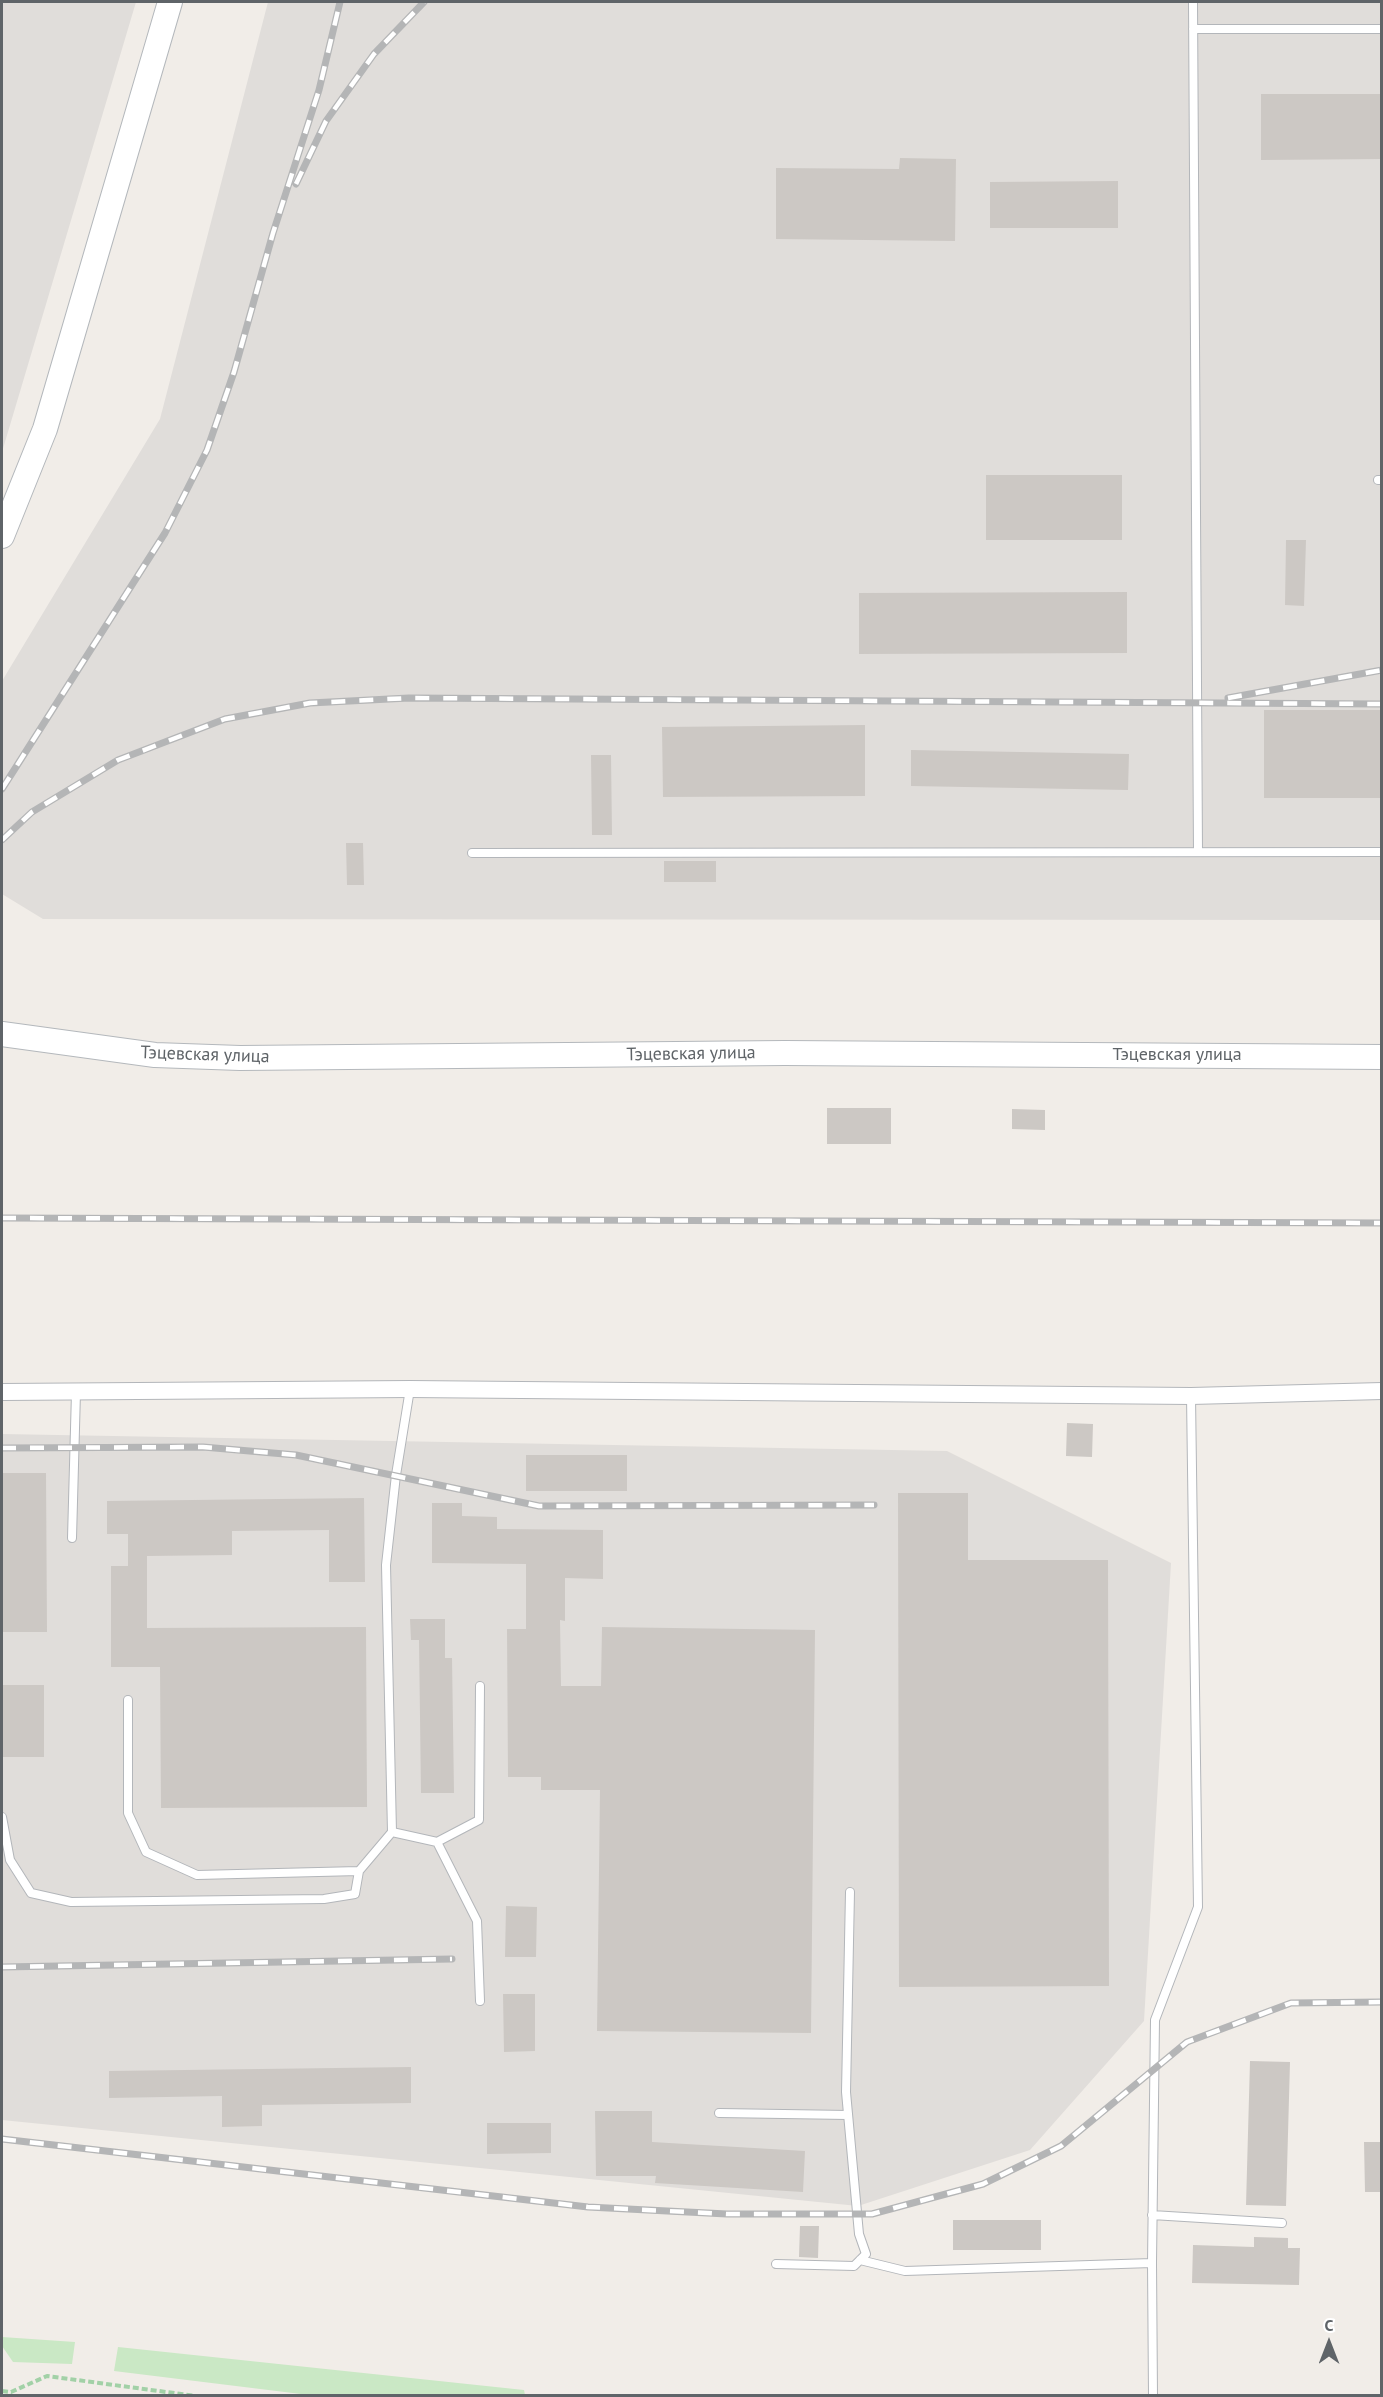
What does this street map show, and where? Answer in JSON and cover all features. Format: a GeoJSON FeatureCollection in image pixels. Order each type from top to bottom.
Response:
{"type":"FeatureCollection","features":[{"type":"Feature","properties":{"kind":"street"},"geometry":{"type":"LineString","coordinates":[[2,536],[45,429],[170,2]]}},
{"type":"Feature","properties":{"kind":"street","name":"Тэцевская улица"},"geometry":{"type":"LineString","coordinates":[[2,1034],[155,1055],[240,1058],[773,1053],[1382,1057]]}},
{"type":"Feature","properties":{"kind":"street"},"geometry":{"type":"LineString","coordinates":[[2,1392],[410,1389],[1191,1396],[1382,1391]]}},
{"type":"Feature","properties":{"kind":"lane"},"geometry":{"type":"LineString","coordinates":[[1193,2],[1198,851]]}},
{"type":"Feature","properties":{"kind":"lane"},"geometry":{"type":"LineString","coordinates":[[1193,29],[1382,29]]}},
{"type":"Feature","properties":{"kind":"lane"},"geometry":{"type":"LineString","coordinates":[[472,853],[1382,852]]}},
{"type":"Feature","properties":{"kind":"lane"},"geometry":{"type":"LineString","coordinates":[[2,1817],[10,1860],[31,1893],[71,1902],[324,1899],[355,1894],[359,1871],[392,1832],[386,1565],[396,1475],[410,1389]]}},
{"type":"Feature","properties":{"kind":"lane"},"geometry":{"type":"LineString","coordinates":[[72,1538],[76,1392]]}},
{"type":"Feature","properties":{"kind":"lane"},"geometry":{"type":"LineString","coordinates":[[1153,2396],[1152,2215],[1155,2020],[1198,1907],[1191,1396]]}},
{"type":"Feature","properties":{"kind":"lane"},"geometry":{"type":"LineString","coordinates":[[392,1832],[436,1842],[479,1820],[480,1686]]}},
{"type":"Feature","properties":{"kind":"lane"},"geometry":{"type":"LineString","coordinates":[[128,1700],[128,1813],[146,1852],[197,1875],[359,1871]]}},
{"type":"Feature","properties":{"kind":"lane"},"geometry":{"type":"LineString","coordinates":[[436,1842],[477,1921],[480,2001]]}},
{"type":"Feature","properties":{"kind":"lane"},"geometry":{"type":"LineString","coordinates":[[776,2264],[854,2266],[866,2254],[859,2234],[846,2092],[850,1892]]}},
{"type":"Feature","properties":{"kind":"lane"},"geometry":{"type":"LineString","coordinates":[[719,2113],[848,2115]]}},
{"type":"Feature","properties":{"kind":"lane"},"geometry":{"type":"LineString","coordinates":[[1152,2215],[1282,2223]]}},
{"type":"Feature","properties":{"kind":"lane"},"geometry":{"type":"LineString","coordinates":[[860,2260],[905,2271],[1152,2263]]}},
{"type":"Feature","properties":{"kind":"path"},"geometry":{"type":"LineString","coordinates":[[2,2391],[10,2394],[46,2376],[196,2396]]}},
{"type":"Feature","properties":{"kind":"shaded area"},"geometry":{"type":"Polygon","coordinates":[[[2,2],[136,2],[2,452],[2,2]]]}},
{"type":"Feature","properties":{"kind":"shaded area"},"geometry":{"type":"Polygon","coordinates":[[[268,2],[1381,2],[1381,920],[43,919],[2,894],[2,681],[160,419],[268,2]]]}},
{"type":"Feature","properties":{"kind":"shaded area"},"geometry":{"type":"Polygon","coordinates":[[[2,1434],[947,1451],[1171,1563],[1144,2021],[1030,2150],[858,2206],[2,2120],[2,1434]]]}},
{"type":"Feature","properties":{"kind":"green space"},"geometry":{"type":"Polygon","coordinates":[[[2,2337],[75,2342],[72,2364],[13,2362],[2,2346],[2,2337]]]}},
{"type":"Feature","properties":{"kind":"green space"},"geometry":{"type":"Polygon","coordinates":[[[118,2347],[524,2390],[525,2395],[309,2395],[114,2371],[118,2347]]]}},
{"type":"Feature","properties":{"kind":"building"},"geometry":{"type":"Polygon","coordinates":[[[1261,94],[1382,94],[1382,159],[1261,160],[1261,94]]]}},
{"type":"Feature","properties":{"kind":"building"},"geometry":{"type":"Polygon","coordinates":[[[900,158],[956,159],[955,241],[776,239],[776,168],[899,169],[900,158]]]}},
{"type":"Feature","properties":{"kind":"building"},"geometry":{"type":"Polygon","coordinates":[[[1118,181],[1118,228],[990,228],[990,182],[1118,181]]]}},
{"type":"Feature","properties":{"kind":"building"},"geometry":{"type":"Polygon","coordinates":[[[986,475],[1122,475],[1122,540],[986,540],[986,475]]]}},
{"type":"Feature","properties":{"kind":"building"},"geometry":{"type":"Polygon","coordinates":[[[1286,540],[1306,540],[1304,606],[1285,605],[1286,540]]]}},
{"type":"Feature","properties":{"kind":"building"},"geometry":{"type":"Polygon","coordinates":[[[1127,592],[1127,653],[859,654],[859,593],[1127,592]]]}},
{"type":"Feature","properties":{"kind":"building"},"geometry":{"type":"Polygon","coordinates":[[[1264,710],[1382,710],[1382,798],[1264,798],[1264,710]]]}},
{"type":"Feature","properties":{"kind":"building"},"geometry":{"type":"Polygon","coordinates":[[[865,725],[865,796],[663,797],[662,727],[865,725]]]}},
{"type":"Feature","properties":{"kind":"building"},"geometry":{"type":"Polygon","coordinates":[[[911,750],[1129,754],[1128,790],[911,786],[911,750]]]}},
{"type":"Feature","properties":{"kind":"building"},"geometry":{"type":"Polygon","coordinates":[[[591,755],[611,755],[612,835],[592,835],[591,755]]]}},
{"type":"Feature","properties":{"kind":"building"},"geometry":{"type":"Polygon","coordinates":[[[346,843],[363,843],[364,885],[347,885],[346,843]]]}},
{"type":"Feature","properties":{"kind":"building"},"geometry":{"type":"Polygon","coordinates":[[[664,861],[716,861],[716,882],[664,882],[664,861]]]}},
{"type":"Feature","properties":{"kind":"building"},"geometry":{"type":"Polygon","coordinates":[[[827,1108],[891,1108],[891,1144],[827,1144],[827,1108]]]}},
{"type":"Feature","properties":{"kind":"building"},"geometry":{"type":"Polygon","coordinates":[[[1012,1109],[1045,1110],[1045,1130],[1012,1129],[1012,1109]]]}},
{"type":"Feature","properties":{"kind":"building"},"geometry":{"type":"Polygon","coordinates":[[[1067,1423],[1093,1424],[1092,1457],[1066,1456],[1067,1423]]]}},
{"type":"Feature","properties":{"kind":"building"},"geometry":{"type":"Polygon","coordinates":[[[526,1455],[627,1455],[627,1491],[526,1491],[526,1455]]]}},
{"type":"Feature","properties":{"kind":"building"},"geometry":{"type":"Polygon","coordinates":[[[2,1473],[46,1473],[47,1632],[2,1632],[2,1473]]]}},
{"type":"Feature","properties":{"kind":"building"},"geometry":{"type":"Polygon","coordinates":[[[898,1493],[968,1493],[968,1560],[1108,1560],[1109,1986],[899,1987],[898,1493]]]}},
{"type":"Feature","properties":{"kind":"building"},"geometry":{"type":"Polygon","coordinates":[[[364,1498],[365,1582],[329,1582],[329,1530],[232,1531],[232,1555],[147,1556],[147,1628],[366,1627],[367,1807],[161,1808],[160,1667],[111,1667],[111,1566],[128,1566],[128,1534],[107,1534],[107,1501],[364,1498]]]}},
{"type":"Feature","properties":{"kind":"building"},"geometry":{"type":"Polygon","coordinates":[[[432,1503],[462,1503],[462,1516],[497,1517],[497,1529],[603,1530],[603,1579],[565,1578],[565,1621],[560,1620],[561,1686],[601,1686],[602,1627],[815,1630],[811,2033],[597,2031],[600,1790],[541,1790],[541,1777],[508,1777],[507,1629],[526,1629],[526,1564],[432,1563],[432,1503]]]}},
{"type":"Feature","properties":{"kind":"building"},"geometry":{"type":"Polygon","coordinates":[[[410,1619],[445,1619],[445,1658],[452,1658],[454,1793],[421,1793],[419,1640],[411,1640],[410,1619]]]}},
{"type":"Feature","properties":{"kind":"building"},"geometry":{"type":"Polygon","coordinates":[[[2,1685],[44,1685],[44,1757],[2,1757],[2,1685]]]}},
{"type":"Feature","properties":{"kind":"building"},"geometry":{"type":"Polygon","coordinates":[[[506,1906],[537,1907],[536,1957],[505,1957],[506,1906]]]}},
{"type":"Feature","properties":{"kind":"building"},"geometry":{"type":"Polygon","coordinates":[[[503,1994],[535,1994],[535,2051],[504,2052],[503,1994]]]}},
{"type":"Feature","properties":{"kind":"building"},"geometry":{"type":"Polygon","coordinates":[[[1250,2061],[1290,2062],[1286,2206],[1246,2205],[1250,2061]]]}},
{"type":"Feature","properties":{"kind":"building"},"geometry":{"type":"Polygon","coordinates":[[[411,2067],[411,2103],[262,2105],[262,2126],[222,2127],[222,2096],[109,2098],[109,2071],[411,2067]]]}},
{"type":"Feature","properties":{"kind":"building"},"geometry":{"type":"Polygon","coordinates":[[[595,2111],[652,2111],[652,2142],[805,2151],[803,2192],[655,2183],[656,2176],[596,2176],[595,2111]]]}},
{"type":"Feature","properties":{"kind":"building"},"geometry":{"type":"Polygon","coordinates":[[[487,2123],[551,2123],[551,2153],[487,2154],[487,2123]]]}},
{"type":"Feature","properties":{"kind":"building"},"geometry":{"type":"Polygon","coordinates":[[[1364,2142],[1382,2142],[1382,2192],[1365,2192],[1364,2142]]]}},
{"type":"Feature","properties":{"kind":"building"},"geometry":{"type":"Polygon","coordinates":[[[953,2220],[1041,2220],[1041,2250],[953,2250],[953,2220]]]}},
{"type":"Feature","properties":{"kind":"building"},"geometry":{"type":"Polygon","coordinates":[[[800,2226],[819,2226],[818,2258],[799,2257],[800,2226]]]}},
{"type":"Feature","properties":{"kind":"building"},"geometry":{"type":"Polygon","coordinates":[[[1254,2237],[1288,2238],[1288,2248],[1300,2248],[1299,2285],[1192,2283],[1193,2245],[1254,2247],[1254,2237]]]}},
{"type":"Feature","properties":{"kind":"railway"},"geometry":{"type":"LineString","coordinates":[[2,789],[165,533],[207,450],[234,372],[273,233],[319,90],[340,2]]}},
{"type":"Feature","properties":{"kind":"railway"},"geometry":{"type":"LineString","coordinates":[[296,184],[326,121],[374,54],[424,2]]}},
{"type":"Feature","properties":{"kind":"railway"},"geometry":{"type":"LineString","coordinates":[[1228,698],[1382,670]]}},
{"type":"Feature","properties":{"kind":"railway"},"geometry":{"type":"LineString","coordinates":[[2,840],[32,812],[118,760],[225,719],[310,703],[409,698],[1382,704]]}},
{"type":"Feature","properties":{"kind":"railway"},"geometry":{"type":"LineString","coordinates":[[2,1218],[1382,1223]]}},
{"type":"Feature","properties":{"kind":"railway"},"geometry":{"type":"LineString","coordinates":[[2,1448],[203,1447],[296,1455],[539,1506],[874,1505]]}},
{"type":"Feature","properties":{"kind":"railway"},"geometry":{"type":"LineString","coordinates":[[2,1967],[452,1959]]}},
{"type":"Feature","properties":{"kind":"railway"},"geometry":{"type":"LineString","coordinates":[[2,2139],[588,2207],[727,2214],[872,2214],[983,2184],[1061,2146],[1187,2042],[1291,2003],[1382,2002]]}}]}
